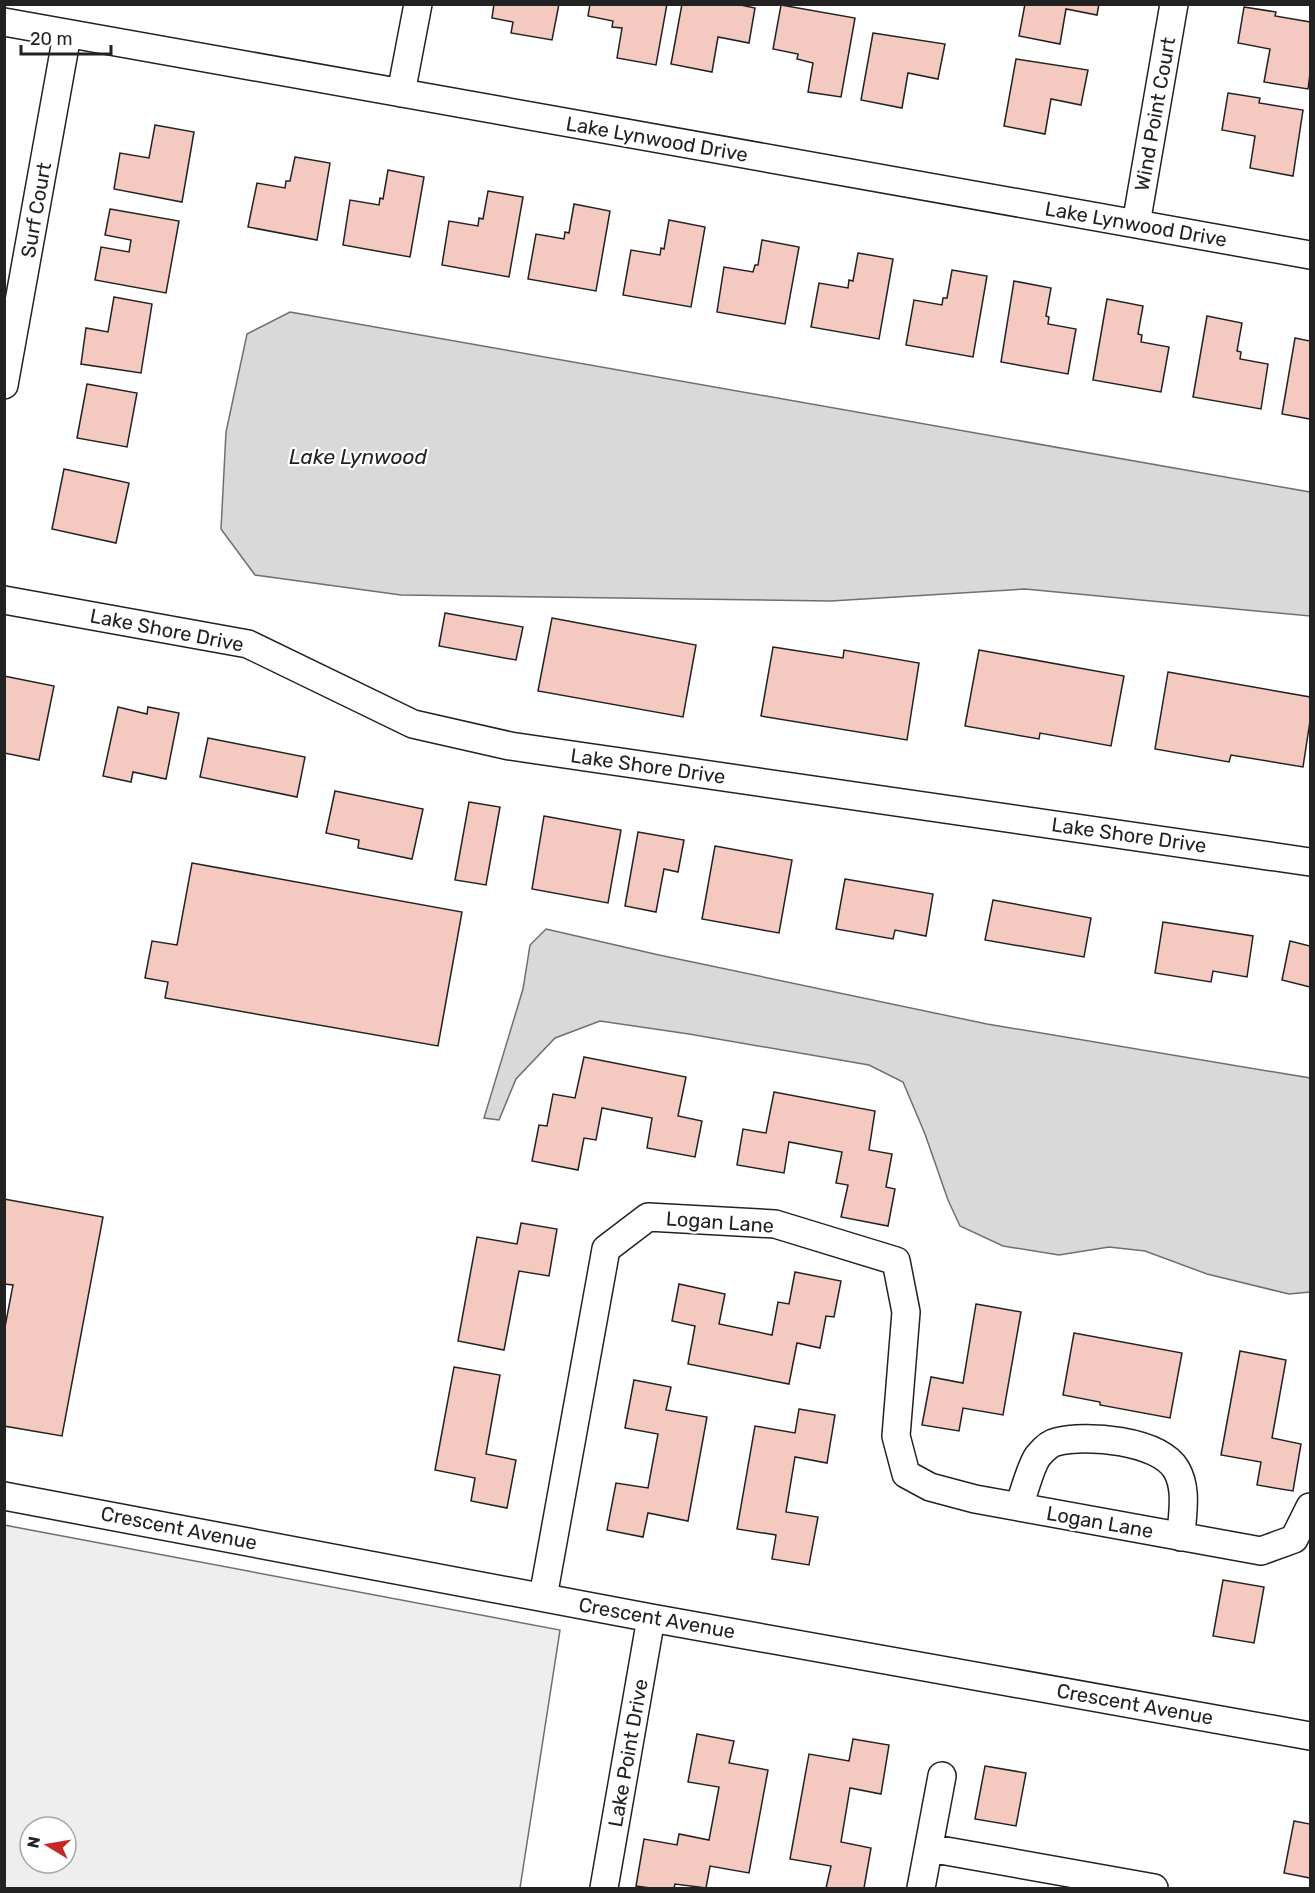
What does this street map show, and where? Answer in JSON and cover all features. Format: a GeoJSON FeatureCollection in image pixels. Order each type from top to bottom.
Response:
{"type":"FeatureCollection","features":[{"type":"Feature","properties":{"kind":"street"},"geometry":{"type":"LineString","coordinates":[[401,93],[418,4]]}},
{"type":"Feature","properties":{"kind":"street","name":"Wind Point Court"},"geometry":{"type":"LineString","coordinates":[[1136,224],[1174,4]]}},
{"type":"Feature","properties":{"kind":"street","name":"Lake Lynwood Drive"},"geometry":{"type":"LineString","coordinates":[[4,22],[1311,255]]}},
{"type":"Feature","properties":{"kind":"street","name":"Surf Court"},"geometry":{"type":"LineString","coordinates":[[4,385],[68,35]]}},
{"type":"Feature","properties":{"kind":"street","name":"Lake Shore Drive"},"geometry":{"type":"LineString","coordinates":[[4,600],[248,644],[413,724],[510,746],[1311,862]]}},
{"type":"Feature","properties":{"kind":"street","name":"Logan Lane"},"geometry":{"type":"LineString","coordinates":[[543,1597],[606,1249],[648,1217],[775,1224],[896,1261],[906,1311],[896,1436],[906,1474],[930,1487],[975,1499],[1261,1551],[1294,1539],[1311,1507]]}},
{"type":"Feature","properties":{"kind":"street","name":"Logan Lane"},"geometry":{"type":"LineString","coordinates":[[1019,1507],[1037,1457],[1053,1442],[1086,1439],[1125,1442],[1156,1452],[1175,1468],[1184,1490],[1181,1537]]}},
{"type":"Feature","properties":{"kind":"street","name":"Crescent Avenue"},"geometry":{"type":"LineString","coordinates":[[4,1496],[651,1618],[1311,1736]]}},
{"type":"Feature","properties":{"kind":"street","name":"Lake Point Drive"},"geometry":{"type":"LineString","coordinates":[[604,1888],[651,1618]]}},
{"type":"Feature","properties":{"kind":"street"},"geometry":{"type":"LineString","coordinates":[[921,1888],[942,1776]]}},
{"type":"Feature","properties":{"kind":"street"},"geometry":{"type":"LineString","coordinates":[[929,1848],[1154,1888]]}},
{"type":"Feature","properties":{"kind":"shaded area"},"geometry":{"type":"Polygon","coordinates":[[[4,1525],[560,1630],[520,1888],[5,1888],[4,1525]]]}},
{"type":"Feature","properties":{"kind":"water","name":"Lake Lynwood"},"geometry":{"type":"Polygon","coordinates":[[[290,312],[1310,492],[1310,616],[1025,589],[831,601],[401,595],[255,575],[221,529],[226,432],[247,334],[290,312]]]}},
{"type":"Feature","properties":{"kind":"water"},"geometry":{"type":"Polygon","coordinates":[[[546,929],[987,1024],[1310,1078],[1310,1292],[1289,1294],[1207,1274],[1145,1251],[1109,1247],[1059,1255],[1003,1246],[960,1226],[903,1082],[869,1065],[600,1021],[555,1038],[516,1079],[499,1120],[484,1118],[523,989],[530,945],[546,929]]]}},
{"type":"Feature","properties":{"kind":"building"},"geometry":{"type":"Polygon","coordinates":[[[494,4],[559,4],[552,40],[511,33],[513,22],[492,18],[494,4]]]}},
{"type":"Feature","properties":{"kind":"building"},"geometry":{"type":"Polygon","coordinates":[[[590,4],[667,4],[656,65],[617,58],[622,28],[612,27],[613,21],[588,16],[590,4]]]}},
{"type":"Feature","properties":{"kind":"building"},"geometry":{"type":"Polygon","coordinates":[[[682,4],[736,4],[755,8],[749,43],[718,37],[712,72],[671,64],[682,4]]]}},
{"type":"Feature","properties":{"kind":"building"},"geometry":{"type":"Polygon","coordinates":[[[1025,4],[1099,4],[1097,15],[1066,9],[1060,44],[1019,36],[1025,4]]]}},
{"type":"Feature","properties":{"kind":"building"},"geometry":{"type":"Polygon","coordinates":[[[781,5],[855,18],[841,97],[808,92],[813,63],[797,59],[798,54],[773,49],[781,5]]]}},
{"type":"Feature","properties":{"kind":"building"},"geometry":{"type":"Polygon","coordinates":[[[1244,7],[1276,12],[1275,16],[1310,22],[1308,89],[1264,82],[1270,49],[1238,43],[1244,7]]]}},
{"type":"Feature","properties":{"kind":"building"},"geometry":{"type":"Polygon","coordinates":[[[873,33],[945,44],[938,79],[908,73],[902,108],[861,100],[873,33]]]}},
{"type":"Feature","properties":{"kind":"building"},"geometry":{"type":"Polygon","coordinates":[[[1016,59],[1088,70],[1081,105],[1051,99],[1045,134],[1004,126],[1016,59]]]}},
{"type":"Feature","properties":{"kind":"building"},"geometry":{"type":"Polygon","coordinates":[[[1228,93],[1260,98],[1259,103],[1303,110],[1293,176],[1250,168],[1255,136],[1222,130],[1228,93]]]}},
{"type":"Feature","properties":{"kind":"building"},"geometry":{"type":"Polygon","coordinates":[[[155,125],[194,132],[182,202],[114,189],[120,153],[149,158],[155,125]]]}},
{"type":"Feature","properties":{"kind":"building"},"geometry":{"type":"Polygon","coordinates":[[[295,157],[330,163],[317,240],[248,227],[257,183],[285,188],[286,181],[290,181],[295,157]]]}},
{"type":"Feature","properties":{"kind":"building"},"geometry":{"type":"Polygon","coordinates":[[[388,170],[424,177],[410,257],[343,245],[350,200],[379,205],[380,198],[383,199],[388,170]]]}},
{"type":"Feature","properties":{"kind":"building"},"geometry":{"type":"Polygon","coordinates":[[[488,191],[523,197],[509,277],[442,265],[449,221],[478,226],[479,218],[483,219],[488,191]]]}},
{"type":"Feature","properties":{"kind":"building"},"geometry":{"type":"Polygon","coordinates":[[[574,204],[610,211],[596,291],[528,279],[536,234],[564,239],[565,232],[569,233],[574,204]]]}},
{"type":"Feature","properties":{"kind":"building"},"geometry":{"type":"Polygon","coordinates":[[[110,209],[179,221],[166,293],[95,280],[101,247],[129,252],[131,240],[105,235],[110,209]]]}},
{"type":"Feature","properties":{"kind":"building"},"geometry":{"type":"Polygon","coordinates":[[[669,220],[705,227],[691,307],[623,295],[631,250],[660,255],[661,248],[664,249],[669,220]]]}},
{"type":"Feature","properties":{"kind":"building"},"geometry":{"type":"Polygon","coordinates":[[[762,240],[799,247],[785,324],[717,312],[724,267],[753,272],[755,265],[758,265],[762,240]]]}},
{"type":"Feature","properties":{"kind":"building"},"geometry":{"type":"Polygon","coordinates":[[[858,253],[893,259],[879,339],[811,327],[819,283],[848,288],[849,280],[853,281],[858,253]]]}},
{"type":"Feature","properties":{"kind":"building"},"geometry":{"type":"Polygon","coordinates":[[[952,270],[987,276],[973,357],[906,345],[914,300],[942,305],[943,298],[947,298],[952,270]]]}},
{"type":"Feature","properties":{"kind":"building"},"geometry":{"type":"Polygon","coordinates":[[[1014,281],[1051,288],[1046,316],[1049,317],[1048,324],[1076,329],[1068,374],[1001,362],[1014,281]]]}},
{"type":"Feature","properties":{"kind":"building"},"geometry":{"type":"Polygon","coordinates":[[[114,297],[152,304],[141,373],[81,364],[86,328],[108,332],[114,297]]]}},
{"type":"Feature","properties":{"kind":"building"},"geometry":{"type":"Polygon","coordinates":[[[1107,299],[1143,306],[1138,334],[1142,335],[1141,342],[1169,347],[1161,392],[1093,380],[1107,299]]]}},
{"type":"Feature","properties":{"kind":"building"},"geometry":{"type":"Polygon","coordinates":[[[1207,316],[1242,323],[1237,351],[1241,352],[1240,359],[1268,364],[1261,409],[1193,397],[1207,316]]]}},
{"type":"Feature","properties":{"kind":"building"},"geometry":{"type":"Polygon","coordinates":[[[1295,338],[1310,341],[1310,419],[1282,414],[1295,338]]]}},
{"type":"Feature","properties":{"kind":"building"},"geometry":{"type":"Polygon","coordinates":[[[87,384],[137,393],[127,447],[77,438],[87,384]]]}},
{"type":"Feature","properties":{"kind":"building"},"geometry":{"type":"Polygon","coordinates":[[[64,469],[129,483],[116,543],[52,529],[64,469]]]}},
{"type":"Feature","properties":{"kind":"building"},"geometry":{"type":"Polygon","coordinates":[[[445,613],[523,627],[516,660],[439,646],[445,613]]]}},
{"type":"Feature","properties":{"kind":"building"},"geometry":{"type":"Polygon","coordinates":[[[552,618],[696,645],[683,717],[538,691],[552,618]]]}},
{"type":"Feature","properties":{"kind":"building"},"geometry":{"type":"Polygon","coordinates":[[[773,647],[843,658],[844,650],[919,663],[907,740],[761,716],[773,647]]]}},
{"type":"Feature","properties":{"kind":"building"},"geometry":{"type":"Polygon","coordinates":[[[979,650],[1124,676],[1111,746],[1040,733],[1039,739],[965,726],[979,650]]]}},
{"type":"Feature","properties":{"kind":"building"},"geometry":{"type":"Polygon","coordinates":[[[1168,672],[1310,697],[1310,721],[1303,767],[1231,755],[1229,762],[1155,749],[1168,672]]]}},
{"type":"Feature","properties":{"kind":"building"},"geometry":{"type":"Polygon","coordinates":[[[4,676],[54,686],[39,760],[4,753],[4,676]]]}},
{"type":"Feature","properties":{"kind":"building"},"geometry":{"type":"Polygon","coordinates":[[[118,707],[147,714],[148,707],[179,713],[166,779],[133,772],[131,782],[103,776],[118,707]]]}},
{"type":"Feature","properties":{"kind":"building"},"geometry":{"type":"Polygon","coordinates":[[[208,738],[305,757],[297,797],[200,777],[208,738]]]}},
{"type":"Feature","properties":{"kind":"building"},"geometry":{"type":"Polygon","coordinates":[[[335,791],[423,809],[412,859],[358,848],[359,840],[326,833],[335,791]]]}},
{"type":"Feature","properties":{"kind":"building"},"geometry":{"type":"Polygon","coordinates":[[[469,802],[500,807],[486,885],[455,880],[469,802]]]}},
{"type":"Feature","properties":{"kind":"building"},"geometry":{"type":"Polygon","coordinates":[[[544,816],[621,830],[608,903],[532,889],[544,816]]]}},
{"type":"Feature","properties":{"kind":"building"},"geometry":{"type":"Polygon","coordinates":[[[638,832],[684,840],[678,872],[664,869],[656,912],[625,906],[638,832]]]}},
{"type":"Feature","properties":{"kind":"building"},"geometry":{"type":"Polygon","coordinates":[[[715,846],[792,860],[779,933],[702,919],[715,846]]]}},
{"type":"Feature","properties":{"kind":"building"},"geometry":{"type":"Polygon","coordinates":[[[192,863],[462,912],[438,1046],[165,998],[168,982],[145,978],[152,941],[177,945],[192,863]]]}},
{"type":"Feature","properties":{"kind":"building"},"geometry":{"type":"Polygon","coordinates":[[[845,879],[933,894],[926,936],[895,930],[893,939],[836,929],[845,879]]]}},
{"type":"Feature","properties":{"kind":"building"},"geometry":{"type":"Polygon","coordinates":[[[993,900],[1091,918],[1084,957],[985,940],[993,900]]]}},
{"type":"Feature","properties":{"kind":"building"},"geometry":{"type":"Polygon","coordinates":[[[1163,922],[1253,936],[1247,977],[1213,971],[1211,982],[1155,973],[1163,922]]]}},
{"type":"Feature","properties":{"kind":"building"},"geometry":{"type":"Polygon","coordinates":[[[1290,941],[1310,946],[1310,987],[1282,980],[1290,941]]]}},
{"type":"Feature","properties":{"kind":"building"},"geometry":{"type":"Polygon","coordinates":[[[584,1057],[686,1077],[678,1116],[702,1121],[695,1157],[647,1148],[652,1118],[602,1108],[596,1140],[584,1138],[578,1170],[532,1161],[539,1125],[547,1126],[553,1094],[575,1098],[584,1057]]]}},
{"type":"Feature","properties":{"kind":"building"},"geometry":{"type":"Polygon","coordinates":[[[774,1092],[875,1111],[869,1150],[892,1154],[886,1187],[895,1189],[888,1226],[841,1217],[848,1185],[836,1183],[842,1152],[789,1142],[784,1173],[737,1165],[743,1129],[766,1133],[774,1092]]]}},
{"type":"Feature","properties":{"kind":"building"},"geometry":{"type":"Polygon","coordinates":[[[4,1199],[103,1217],[62,1436],[4,1426],[4,1332],[13,1285],[4,1284],[4,1199]]]}},
{"type":"Feature","properties":{"kind":"building"},"geometry":{"type":"Polygon","coordinates":[[[521,1223],[557,1229],[549,1276],[519,1271],[504,1350],[458,1341],[477,1237],[517,1244],[521,1223]]]}},
{"type":"Feature","properties":{"kind":"building"},"geometry":{"type":"Polygon","coordinates":[[[795,1272],[841,1281],[834,1317],[826,1316],[820,1348],[797,1343],[789,1384],[688,1364],[695,1326],[672,1321],[679,1284],[725,1294],[719,1324],[772,1335],[778,1302],[789,1304],[795,1272]]]}},
{"type":"Feature","properties":{"kind":"building"},"geometry":{"type":"Polygon","coordinates":[[[976,1304],[1021,1312],[1003,1415],[963,1408],[959,1431],[922,1425],[931,1377],[963,1383],[976,1304]]]}},
{"type":"Feature","properties":{"kind":"building"},"geometry":{"type":"Polygon","coordinates":[[[1074,1333],[1182,1353],[1170,1418],[1100,1405],[1100,1402],[1063,1395],[1074,1333]]]}},
{"type":"Feature","properties":{"kind":"building"},"geometry":{"type":"Polygon","coordinates":[[[1240,1351],[1286,1360],[1272,1438],[1301,1444],[1293,1491],[1257,1485],[1261,1462],[1221,1455],[1240,1351]]]}},
{"type":"Feature","properties":{"kind":"building"},"geometry":{"type":"Polygon","coordinates":[[[454,1367],[500,1375],[486,1454],[516,1460],[507,1508],[471,1501],[475,1478],[435,1470],[454,1367]]]}},
{"type":"Feature","properties":{"kind":"building"},"geometry":{"type":"Polygon","coordinates":[[[634,1380],[671,1387],[666,1410],[707,1417],[688,1521],[648,1513],[643,1537],[607,1530],[616,1483],[648,1488],[658,1434],[625,1428],[634,1380]]]}},
{"type":"Feature","properties":{"kind":"building"},"geometry":{"type":"Polygon","coordinates":[[[799,1409],[835,1415],[827,1463],[795,1457],[786,1512],[818,1517],[809,1565],[772,1559],[776,1535],[737,1529],[755,1426],[795,1433],[799,1409]]]}},
{"type":"Feature","properties":{"kind":"building"},"geometry":{"type":"Polygon","coordinates":[[[1223,1580],[1264,1587],[1254,1643],[1213,1636],[1223,1580]]]}},
{"type":"Feature","properties":{"kind":"building"},"geometry":{"type":"Polygon","coordinates":[[[697,1734],[734,1741],[729,1763],[768,1770],[749,1873],[710,1866],[706,1888],[675,1884],[674,1888],[636,1886],[644,1839],[677,1845],[679,1834],[709,1840],[719,1787],[688,1782],[697,1734]]]}},
{"type":"Feature","properties":{"kind":"building"},"geometry":{"type":"Polygon","coordinates":[[[853,1739],[889,1745],[881,1794],[850,1788],[841,1842],[871,1848],[864,1888],[826,1888],[831,1866],[790,1859],[809,1754],[849,1761],[853,1739]]]}},
{"type":"Feature","properties":{"kind":"building"},"geometry":{"type":"Polygon","coordinates":[[[985,1766],[1026,1773],[1016,1826],[975,1819],[985,1766]]]}},
{"type":"Feature","properties":{"kind":"building"},"geometry":{"type":"Polygon","coordinates":[[[1294,1821],[1310,1824],[1310,1878],[1284,1873],[1294,1821]]]}}]}
